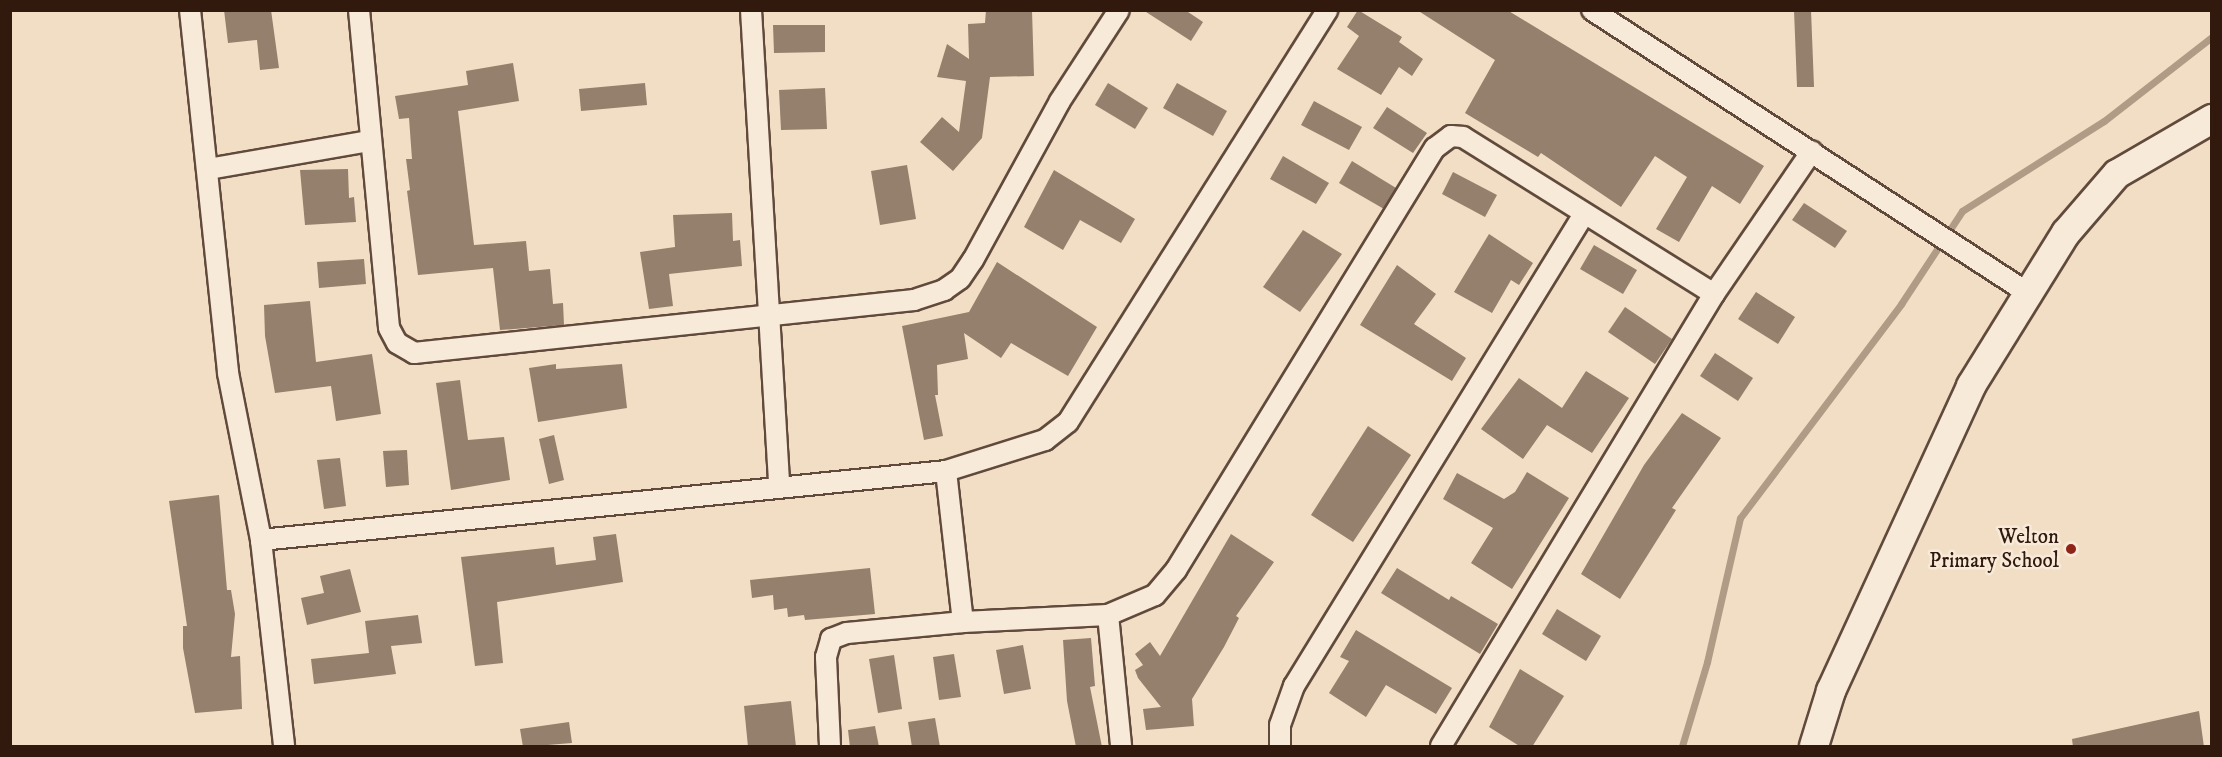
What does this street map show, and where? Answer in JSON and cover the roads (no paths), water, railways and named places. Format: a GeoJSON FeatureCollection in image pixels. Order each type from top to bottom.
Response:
{"type":"FeatureCollection","features":[{"type":"Feature","properties":{"kind":"street"},"geometry":{"type":"LineString","coordinates":[[190,10],[209,169],[228,373],[261,540],[284,747]]}},
{"type":"Feature","properties":{"kind":"street"},"geometry":{"type":"LineString","coordinates":[[359,10],[369,141],[389,328],[397,343],[414,353],[915,300],[944,290],[960,279],[1060,101],[1119,10]]}},
{"type":"Feature","properties":{"kind":"street"},"geometry":{"type":"LineString","coordinates":[[751,10],[779,486]]}},
{"type":"Feature","properties":{"kind":"street"},"geometry":{"type":"LineString","coordinates":[[261,540],[779,486],[946,471],[1045,440],[1068,422],[1327,10]]}},
{"type":"Feature","properties":{"kind":"street"},"geometry":{"type":"LineString","coordinates":[[1592,10],[2031,295]]}},
{"type":"Feature","properties":{"kind":"street"},"geometry":{"type":"LineString","coordinates":[[1814,747],[1831,691],[1971,386],[2031,295],[2066,233],[2116,174],[2211,119]]}},
{"type":"Feature","properties":{"kind":"street"},"geometry":{"type":"LineString","coordinates":[[830,747],[826,657],[831,639],[847,633],[963,622],[1108,615],[1155,595],[1176,570],[1435,148],[1451,136],[1463,136],[1714,294]]}},
{"type":"Feature","properties":{"kind":"street"},"geometry":{"type":"LineString","coordinates":[[209,169],[369,141]]}},
{"type":"Feature","properties":{"kind":"street"},"geometry":{"type":"LineString","coordinates":[[1442,747],[1714,294],[1812,151]]}},
{"type":"Feature","properties":{"kind":"street"},"geometry":{"type":"LineString","coordinates":[[1280,747],[1280,725],[1294,686],[1584,214]]}},
{"type":"Feature","properties":{"kind":"street"},"geometry":{"type":"LineString","coordinates":[[946,471],[963,622]]}},
{"type":"Feature","properties":{"kind":"street"},"geometry":{"type":"LineString","coordinates":[[1108,615],[1121,747]]}},
{"type":"Feature","properties":{"kind":"waterway"},"geometry":{"type":"LineString","coordinates":[[1682,746],[1707,662],[1740,518],[1901,304],[1962,211],[2104,121],[2212,37]]}},
{"type":"Feature","properties":{"kind":"place","name":"Welton Primary School"},"geometry":{"type":"Point","coordinates":[2071,549]}}]}
